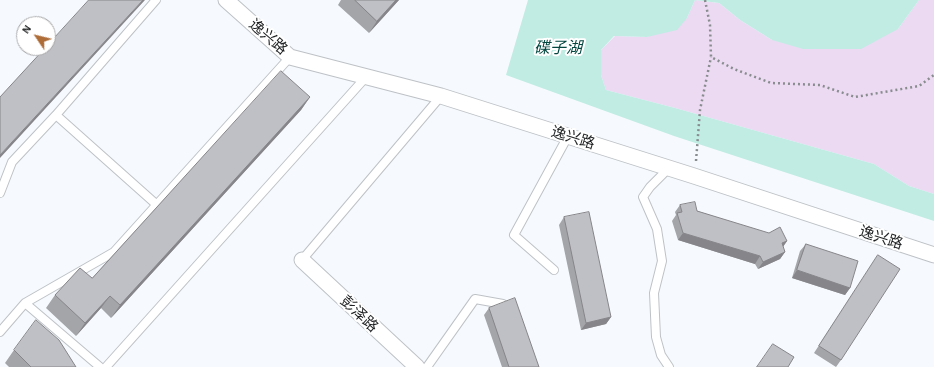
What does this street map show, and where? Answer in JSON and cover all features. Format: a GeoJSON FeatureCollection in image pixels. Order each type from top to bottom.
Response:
{"type":"FeatureCollection","features":[{"type":"Feature","properties":{"kind":"street","name":"逸兴路"},"geometry":{"type":"LineString","coordinates":[[226,0],[290,57],[441,96],[669,168],[934,255]]}},
{"type":"Feature","properties":{"kind":"street","name":"彭泽路"},"geometry":{"type":"LineString","coordinates":[[302,260],[417,367]]}},
{"type":"Feature","properties":{"kind":"lane"},"geometry":{"type":"LineString","coordinates":[[0,193],[12,162],[56,115],[156,0]]}},
{"type":"Feature","properties":{"kind":"lane"},"geometry":{"type":"LineString","coordinates":[[0,332],[25,303],[114,252],[290,57]]}},
{"type":"Feature","properties":{"kind":"lane"},"geometry":{"type":"LineString","coordinates":[[106,367],[366,77]]}},
{"type":"Feature","properties":{"kind":"lane"},"geometry":{"type":"LineString","coordinates":[[302,260],[441,96]]}},
{"type":"Feature","properties":{"kind":"lane"},"geometry":{"type":"LineString","coordinates":[[56,115],[157,205]]}},
{"type":"Feature","properties":{"kind":"lane"},"geometry":{"type":"LineString","coordinates":[[554,270],[514,235],[568,136]]}},
{"type":"Feature","properties":{"kind":"lane"},"geometry":{"type":"LineString","coordinates":[[669,168],[650,187],[643,197],[656,229],[662,261],[654,293],[656,337],[661,355],[669,367]]}},
{"type":"Feature","properties":{"kind":"lane"},"geometry":{"type":"LineString","coordinates":[[427,367],[475,299],[503,304]]}},
{"type":"Feature","properties":{"kind":"lane"},"geometry":{"type":"LineString","coordinates":[[25,303],[100,367]]}},
{"type":"Feature","properties":{"kind":"path"},"geometry":{"type":"LineString","coordinates":[[697,148],[700,110],[711,57],[710,25],[705,0]]}},
{"type":"Feature","properties":{"kind":"path"},"geometry":{"type":"LineString","coordinates":[[711,57],[734,69],[771,83],[820,85],[855,97],[919,86],[934,75]]}},
{"type":"Feature","properties":{"kind":"shaded area"},"geometry":{"type":"Polygon","coordinates":[[[695,0],[719,3],[740,20],[772,40],[898,29],[919,0],[934,0],[934,194],[909,186],[874,164],[606,90],[601,75],[601,50],[615,36],[647,37],[687,18],[695,0]]]}},
{"type":"Feature","properties":{"kind":"water","name":"碟子湖"},"geometry":{"type":"Polygon","coordinates":[[[528,0],[695,0],[687,18],[677,30],[647,37],[614,36],[601,50],[601,75],[606,90],[874,164],[909,186],[934,194],[934,221],[674,136],[506,75],[528,0]]]}},
{"type":"Feature","properties":{"kind":"water"},"geometry":{"type":"Polygon","coordinates":[[[695,0],[919,0],[898,29],[861,49],[803,49],[772,40],[740,20],[719,3],[695,0]]]}},
{"type":"Feature","properties":{"kind":"building"},"geometry":{"type":"Polygon","coordinates":[[[89,0],[143,0],[0,155],[0,97],[38,56],[56,56],[56,36],[89,0]]]}},
{"type":"Feature","properties":{"kind":"building"},"geometry":{"type":"Polygon","coordinates":[[[355,0],[396,0],[377,21],[355,0]]]}},
{"type":"Feature","properties":{"kind":"building"},"geometry":{"type":"Polygon","coordinates":[[[281,71],[310,97],[120,305],[110,296],[85,323],[55,295],[80,268],[92,278],[281,71]]]}},
{"type":"Feature","properties":{"kind":"building"},"geometry":{"type":"Polygon","coordinates":[[[695,202],[697,211],[769,233],[780,227],[787,241],[782,243],[785,252],[763,262],[760,256],[683,233],[677,213],[682,212],[680,205],[695,202]]]}},
{"type":"Feature","properties":{"kind":"building"},"geometry":{"type":"Polygon","coordinates":[[[589,212],[611,317],[586,323],[564,217],[589,212]]]}},
{"type":"Feature","properties":{"kind":"building"},"geometry":{"type":"Polygon","coordinates":[[[806,244],[858,261],[850,288],[797,270],[806,244]]]}},
{"type":"Feature","properties":{"kind":"building"},"geometry":{"type":"Polygon","coordinates":[[[878,255],[900,269],[841,360],[819,346],[878,255]]]}},
{"type":"Feature","properties":{"kind":"building"},"geometry":{"type":"Polygon","coordinates":[[[515,298],[539,367],[509,367],[489,308],[515,298]]]}},
{"type":"Feature","properties":{"kind":"building"},"geometry":{"type":"Polygon","coordinates":[[[36,320],[59,340],[76,367],[31,367],[14,350],[36,320]]]}},
{"type":"Feature","properties":{"kind":"building"},"geometry":{"type":"Polygon","coordinates":[[[773,344],[794,357],[788,367],[757,367],[773,344]]]}}]}
